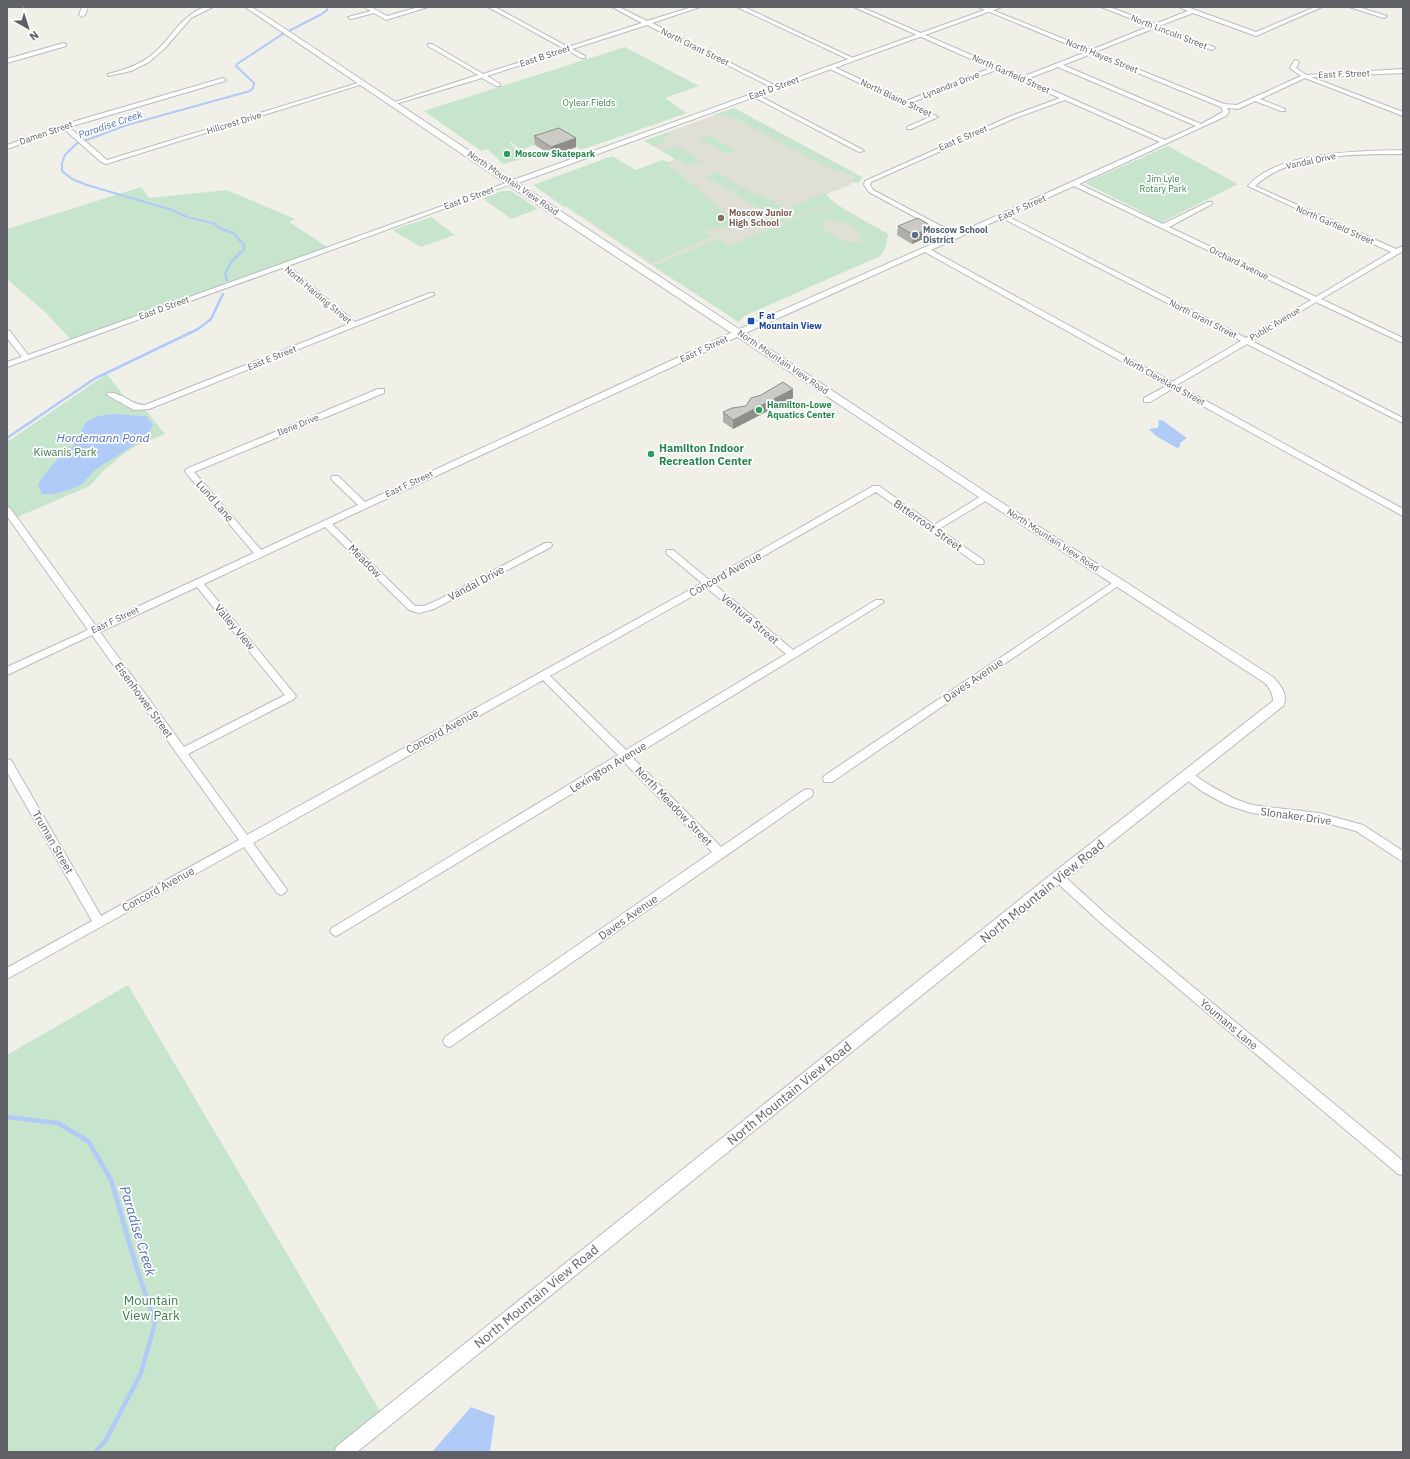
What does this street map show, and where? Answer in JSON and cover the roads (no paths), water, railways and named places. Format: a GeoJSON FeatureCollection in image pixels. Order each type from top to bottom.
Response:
{"type":"FeatureCollection","features":[{"type":"Feature","properties":{"kind":"street"},"geometry":{"type":"LineString","coordinates":[[82,15],[85,7]]}},
{"type":"Feature","properties":{"kind":"street"},"geometry":{"type":"LineString","coordinates":[[110,75],[128,70],[147,61],[159,50],[181,23],[193,14],[210,7]]}},
{"type":"Feature","properties":{"kind":"street","name":"North Mountain View Road"},"geometry":{"type":"LineString","coordinates":[[248,7],[986,497],[1273,684],[1280,694],[1280,703],[1058,877],[343,1452]]}},
{"type":"Feature","properties":{"kind":"street"},"geometry":{"type":"LineString","coordinates":[[367,7],[386,18],[425,7]]}},
{"type":"Feature","properties":{"kind":"street"},"geometry":{"type":"LineString","coordinates":[[491,7],[583,57]]}},
{"type":"Feature","properties":{"kind":"street","name":"North Grant Street"},"geometry":{"type":"LineString","coordinates":[[615,7],[775,87]]}},
{"type":"Feature","properties":{"kind":"street","name":"East B Street"},"geometry":{"type":"LineString","coordinates":[[394,104],[697,7]]}},
{"type":"Feature","properties":{"kind":"street"},"geometry":{"type":"LineString","coordinates":[[740,7],[852,59]]}},
{"type":"Feature","properties":{"kind":"street","name":"North Garfield Street"},"geometry":{"type":"LineString","coordinates":[[858,7],[1165,142]]}},
{"type":"Feature","properties":{"kind":"street","name":"North Hayes Street"},"geometry":{"type":"LineString","coordinates":[[981,7],[1223,106]]}},
{"type":"Feature","properties":{"kind":"street","name":"East D Street"},"geometry":{"type":"LineString","coordinates":[[7,365],[999,7]]}},
{"type":"Feature","properties":{"kind":"street","name":"North Lincoln Street"},"geometry":{"type":"LineString","coordinates":[[1104,7],[1212,48]]}},
{"type":"Feature","properties":{"kind":"street"},"geometry":{"type":"LineString","coordinates":[[1182,7],[1256,34],[1319,7]]}},
{"type":"Feature","properties":{"kind":"street"},"geometry":{"type":"LineString","coordinates":[[1352,7],[1384,16]]}},
{"type":"Feature","properties":{"kind":"street"},"geometry":{"type":"LineString","coordinates":[[1023,79],[1193,11]]}},
{"type":"Feature","properties":{"kind":"street"},"geometry":{"type":"LineString","coordinates":[[351,17],[374,12]]}},
{"type":"Feature","properties":{"kind":"street"},"geometry":{"type":"LineString","coordinates":[[7,61],[64,45]]}},
{"type":"Feature","properties":{"kind":"street"},"geometry":{"type":"LineString","coordinates":[[430,45],[498,86]]}},
{"type":"Feature","properties":{"kind":"street"},"geometry":{"type":"LineString","coordinates":[[1296,62],[1292,68],[1306,76],[1403,114]]}},
{"type":"Feature","properties":{"kind":"street"},"geometry":{"type":"LineString","coordinates":[[1059,65],[1201,126]]}},
{"type":"Feature","properties":{"kind":"street","name":"North Blaine Street"},"geometry":{"type":"LineString","coordinates":[[830,67],[935,117],[909,128]]}},
{"type":"Feature","properties":{"kind":"street","name":"Lynandra Drive"},"geometry":{"type":"LineString","coordinates":[[905,103],[996,68]]}},
{"type":"Feature","properties":{"kind":"street","name":"East F Street"},"geometry":{"type":"LineString","coordinates":[[7,671],[738,333],[956,237],[1201,126],[1224,115],[1226,112],[1223,106],[1238,106],[1306,76],[1403,72]]}},
{"type":"Feature","properties":{"kind":"street","name":"Damen Street"},"geometry":{"type":"LineString","coordinates":[[7,147],[65,127],[223,80]]}},
{"type":"Feature","properties":{"kind":"street","name":"Hillcrest Drive"},"geometry":{"type":"LineString","coordinates":[[65,127],[106,162],[362,83]]}},
{"type":"Feature","properties":{"kind":"street"},"geometry":{"type":"LineString","coordinates":[[754,95],[861,151]]}},
{"type":"Feature","properties":{"kind":"street","name":"East E Street"},"geometry":{"type":"LineString","coordinates":[[956,237],[871,191],[867,185],[868,181],[874,177],[1013,117],[1065,98]]}},
{"type":"Feature","properties":{"kind":"street"},"geometry":{"type":"LineString","coordinates":[[1255,99],[1283,110]]}},
{"type":"Feature","properties":{"kind":"street","name":"Vandal Drive"},"geometry":{"type":"LineString","coordinates":[[1274,198],[1251,186],[1268,173],[1292,164],[1327,156],[1371,152],[1403,152]]}},
{"type":"Feature","properties":{"kind":"street","name":"Orchard Avenue"},"geometry":{"type":"LineString","coordinates":[[1074,184],[1403,341]]}},
{"type":"Feature","properties":{"kind":"street","name":"North Garfield Street"},"geometry":{"type":"LineString","coordinates":[[1274,198],[1400,250]]}},
{"type":"Feature","properties":{"kind":"street"},"geometry":{"type":"LineString","coordinates":[[1163,227],[1210,203]]}},
{"type":"Feature","properties":{"kind":"street","name":"North Grant Street"},"geometry":{"type":"LineString","coordinates":[[1002,216],[1403,421]]}},
{"type":"Feature","properties":{"kind":"street","name":"North Cleveland Street"},"geometry":{"type":"LineString","coordinates":[[926,250],[1403,513]]}},
{"type":"Feature","properties":{"kind":"street","name":"Public Avenue"},"geometry":{"type":"LineString","coordinates":[[1147,400],[1400,250]]}},
{"type":"Feature","properties":{"kind":"street","name":"North Harding Street"},"geometry":{"type":"LineString","coordinates":[[283,265],[354,325]]}},
{"type":"Feature","properties":{"kind":"street","name":"East E Street"},"geometry":{"type":"LineString","coordinates":[[111,395],[137,408],[146,407],[432,294]]}},
{"type":"Feature","properties":{"kind":"street"},"geometry":{"type":"LineString","coordinates":[[7,333],[27,358]]}},
{"type":"Feature","properties":{"kind":"street","name":"Ilene Drive"},"geometry":{"type":"LineString","coordinates":[[215,460],[381,391]]}},
{"type":"Feature","properties":{"kind":"street","name":"Lund Lane"},"geometry":{"type":"LineString","coordinates":[[215,460],[189,471],[260,554]]}},
{"type":"Feature","properties":{"kind":"street"},"geometry":{"type":"LineString","coordinates":[[335,478],[364,506]]}},
{"type":"Feature","properties":{"kind":"street","name":"Bitterroot Street"},"geometry":{"type":"LineString","coordinates":[[876,488],[980,562]]}},
{"type":"Feature","properties":{"kind":"street","name":"Concord Avenue"},"geometry":{"type":"LineString","coordinates":[[7,974],[708,584],[876,488]]}},
{"type":"Feature","properties":{"kind":"street"},"geometry":{"type":"LineString","coordinates":[[933,529],[986,497]]}},
{"type":"Feature","properties":{"kind":"street","name":"Eisenhower Street"},"geometry":{"type":"LineString","coordinates":[[7,510],[282,890]]}},
{"type":"Feature","properties":{"kind":"street","name":"Meadow"},"geometry":{"type":"LineString","coordinates":[[326,523],[404,600]]}},
{"type":"Feature","properties":{"kind":"street","name":"Vandal Drive"},"geometry":{"type":"LineString","coordinates":[[404,600],[412,608],[417,610],[424,609],[548,545]]}},
{"type":"Feature","properties":{"kind":"street","name":"Ventura Street"},"geometry":{"type":"LineString","coordinates":[[670,552],[793,655]]}},
{"type":"Feature","properties":{"kind":"street","name":"Valley View"},"geometry":{"type":"LineString","coordinates":[[182,752],[291,696],[198,582]]}},
{"type":"Feature","properties":{"kind":"street","name":"Daves Avenue"},"geometry":{"type":"LineString","coordinates":[[828,779],[1118,582]]}},
{"type":"Feature","properties":{"kind":"street","name":"Lexington Avenue"},"geometry":{"type":"LineString","coordinates":[[336,931],[879,602]]}},
{"type":"Feature","properties":{"kind":"street","name":"North Meadow Street"},"geometry":{"type":"LineString","coordinates":[[543,675],[720,853]]}},
{"type":"Feature","properties":{"kind":"street","name":"Truman Street"},"geometry":{"type":"LineString","coordinates":[[7,763],[99,922]]}},
{"type":"Feature","properties":{"kind":"street","name":"Slonaker Drive"},"geometry":{"type":"LineString","coordinates":[[1188,775],[1207,789],[1231,802],[1252,809],[1319,817],[1358,828],[1403,857]]}},
{"type":"Feature","properties":{"kind":"street","name":"Daves Avenue"},"geometry":{"type":"LineString","coordinates":[[449,1041],[808,793]]}},
{"type":"Feature","properties":{"kind":"street","name":"Youmans Lane"},"geometry":{"type":"LineString","coordinates":[[1058,877],[1106,921],[1403,1168]]}},
{"type":"Feature","properties":{"kind":"water","name":"Hordemann Pond"},"geometry":{"type":"Polygon","coordinates":[[[114,414],[146,416],[153,425],[149,431],[136,443],[92,473],[83,483],[69,490],[57,493],[42,494],[38,485],[41,479],[60,456],[73,446],[86,422],[98,416],[114,414]]]}},
{"type":"Feature","properties":{"kind":"water"},"geometry":{"type":"Polygon","coordinates":[[[1162,420],[1187,438],[1180,443],[1180,447],[1177,448],[1156,436],[1149,429],[1157,428],[1159,425],[1158,421],[1162,420]]]}},
{"type":"Feature","properties":{"kind":"water"},"geometry":{"type":"Polygon","coordinates":[[[471,1407],[495,1416],[490,1452],[432,1452],[471,1407]]]}},
{"type":"Feature","properties":{"kind":"waterway","name":"Paradise Creek"},"geometry":{"type":"LineString","coordinates":[[232,233],[217,227],[216,224],[187,217],[172,210],[87,185],[72,179],[62,171],[62,163],[65,155],[76,144],[127,125],[250,91],[253,88],[254,83],[236,66],[237,64],[281,35],[322,14],[327,10],[327,7]]}},
{"type":"Feature","properties":{"kind":"waterway","name":"Paradise Creek"},"geometry":{"type":"LineString","coordinates":[[227,280],[225,274],[231,262],[244,249],[244,245],[232,232]]}},
{"type":"Feature","properties":{"kind":"waterway","name":"Paradise Creek"},"geometry":{"type":"LineString","coordinates":[[7,438],[94,379],[198,329],[211,319],[223,294]]}},
{"type":"Feature","properties":{"kind":"waterway","name":"Paradise Creek"},"geometry":{"type":"LineString","coordinates":[[7,1117],[58,1123],[89,1142],[111,1180],[136,1266],[155,1323],[141,1373],[106,1440],[95,1452]]}},
{"type":"Feature","properties":{"kind":"place","name":"Moscow Skatepark"},"geometry":{"type":"Point","coordinates":[507,154]}},
{"type":"Feature","properties":{"kind":"place","name":"Moscow Junior High School"},"geometry":{"type":"Point","coordinates":[721,218]}},
{"type":"Feature","properties":{"kind":"place","name":"Moscow School District"},"geometry":{"type":"Point","coordinates":[915,235]}},
{"type":"Feature","properties":{"kind":"place","name":"F at Mountain View"},"geometry":{"type":"Point","coordinates":[751,321]}},
{"type":"Feature","properties":{"kind":"place","name":"Hamilton-Lowe Aquatics Center"},"geometry":{"type":"Point","coordinates":[759,410]}},
{"type":"Feature","properties":{"kind":"place","name":"Hamilton Indoor Recreation Center"},"geometry":{"type":"Point","coordinates":[651,454]}},
{"type":"Feature","properties":{"kind":"park label","name":"Oylear Fields"},"geometry":{"type":"Point","coordinates":[589,103]}},
{"type":"Feature","properties":{"kind":"park label","name":"Jim Lyle Rotary Park"},"geometry":{"type":"Point","coordinates":[1163,184]}},
{"type":"Feature","properties":{"kind":"park label","name":"Kiwanis Park"},"geometry":{"type":"Point","coordinates":[65,452]}},
{"type":"Feature","properties":{"kind":"park label","name":"Mountain View Park"},"geometry":{"type":"Point","coordinates":[151,1308]}}]}
